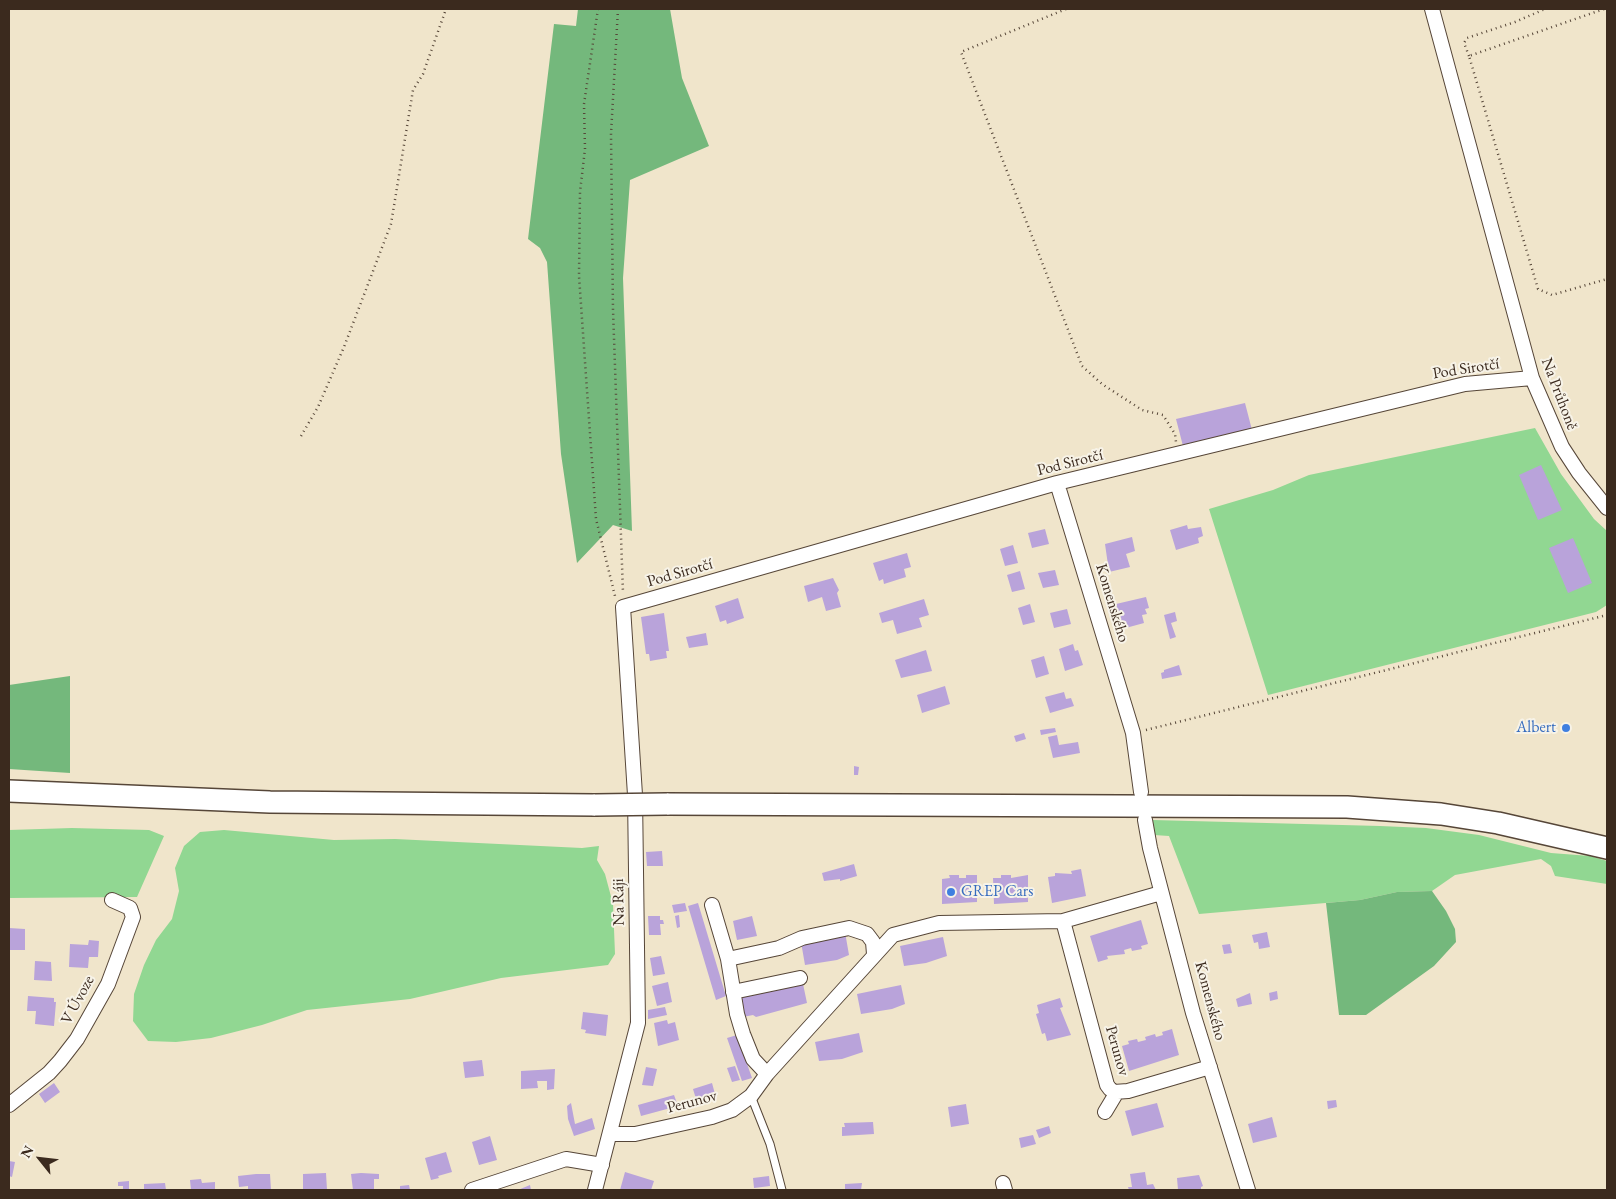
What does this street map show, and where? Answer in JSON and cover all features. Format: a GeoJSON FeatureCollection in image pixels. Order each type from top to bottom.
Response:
{"type":"FeatureCollection","features":[{"type":"Feature","properties":{"kind":"main road"},"geometry":{"type":"LineString","coordinates":[[9,791],[270,802],[1347,807],[1441,814],[1488,822],[1607,848]]}},
{"type":"Feature","properties":{"kind":"street","name":"Na Průhoně"},"geometry":{"type":"LineString","coordinates":[[1432,9],[1532,378],[1562,447],[1604,499]]}},
{"type":"Feature","properties":{"kind":"street","name":"Pod Sirotčí"},"geometry":{"type":"LineString","coordinates":[[624,607],[1057,484],[1465,384],[1532,378]]}},
{"type":"Feature","properties":{"kind":"street","name":"Komenského"},"geometry":{"type":"LineString","coordinates":[[1057,484],[1133,733],[1141,792]]}},
{"type":"Feature","properties":{"kind":"street","name":"Na Ráji"},"geometry":{"type":"LineString","coordinates":[[595,1190],[611,1134],[638,1023],[635,794],[624,607]]}},
{"type":"Feature","properties":{"kind":"street","name":"Komenského"},"geometry":{"type":"LineString","coordinates":[[1145,820],[1161,894],[1210,1067],[1248,1190]]}},
{"type":"Feature","properties":{"kind":"street","name":"Perunov"},"geometry":{"type":"LineString","coordinates":[[611,1134],[635,1134],[712,1117],[732,1110],[751,1096],[767,1074],[874,954],[894,935],[939,923],[1063,921],[1161,894]]}},
{"type":"Feature","properties":{"kind":"street","name":"V Úvoze"},"geometry":{"type":"LineString","coordinates":[[9,1106],[50,1073],[60,1061],[77,1040],[108,984],[133,917],[130,908],[112,900]]}},
{"type":"Feature","properties":{"kind":"street"},"geometry":{"type":"LineString","coordinates":[[712,905],[728,959],[737,1014],[748,1049],[758,1067],[767,1074]]}},
{"type":"Feature","properties":{"kind":"street","name":"Perunov"},"geometry":{"type":"LineString","coordinates":[[1063,921],[1107,1085],[1117,1092],[1128,1091],[1210,1067]]}},
{"type":"Feature","properties":{"kind":"street"},"geometry":{"type":"LineString","coordinates":[[728,959],[779,948],[802,938],[849,928],[867,934],[873,942],[874,954]]}},
{"type":"Feature","properties":{"kind":"street"},"geometry":{"type":"LineString","coordinates":[[733,992],[800,978]]}},
{"type":"Feature","properties":{"kind":"street"},"geometry":{"type":"LineString","coordinates":[[1106,1112],[1117,1092]]}},
{"type":"Feature","properties":{"kind":"street"},"geometry":{"type":"LineString","coordinates":[[472,1190],[566,1159],[602,1165]]}},
{"type":"Feature","properties":{"kind":"lane"},"geometry":{"type":"LineString","coordinates":[[751,1096],[770,1144],[782,1190]]}},
{"type":"Feature","properties":{"kind":"path"},"geometry":{"type":"LineString","coordinates":[[301,436],[318,408],[391,224],[413,90],[423,74],[446,9]]}},
{"type":"Feature","properties":{"kind":"path"},"geometry":{"type":"LineString","coordinates":[[598,9],[584,104],[585,148],[580,200],[579,276],[596,519],[613,593],[624,607]]}},
{"type":"Feature","properties":{"kind":"path"},"geometry":{"type":"LineString","coordinates":[[618,9],[611,134],[613,310],[624,607]]}},
{"type":"Feature","properties":{"kind":"path"},"geometry":{"type":"LineString","coordinates":[[1066,9],[961,52],[1082,366],[1102,384],[1142,410],[1163,415],[1175,434],[1178,454]]}},
{"type":"Feature","properties":{"kind":"path"},"geometry":{"type":"LineString","coordinates":[[1545,9],[1515,22],[1467,38],[1464,43],[1538,289],[1552,294],[1607,279]]}},
{"type":"Feature","properties":{"kind":"path"},"geometry":{"type":"LineString","coordinates":[[1469,56],[1604,9]]}},
{"type":"Feature","properties":{"kind":"path"},"geometry":{"type":"LineString","coordinates":[[1133,733],[1607,615]]}},
{"type":"Feature","properties":{"kind":"green space"},"geometry":{"type":"Polygon","coordinates":[[[578,9],[670,9],[682,78],[709,146],[630,180],[623,278],[632,531],[613,525],[577,563],[561,454],[547,262],[540,248],[528,239],[554,24],[576,26],[578,9]]]}},
{"type":"Feature","properties":{"kind":"green space"},"geometry":{"type":"Polygon","coordinates":[[[1535,428],[1561,474],[1594,519],[1607,531],[1607,605],[1596,612],[1268,695],[1209,509],[1273,490],[1309,475],[1535,428]]]}},
{"type":"Feature","properties":{"kind":"green space"},"geometry":{"type":"Polygon","coordinates":[[[70,676],[70,773],[9,769],[9,685],[70,676]]]}},
{"type":"Feature","properties":{"kind":"green space"},"geometry":{"type":"Polygon","coordinates":[[[1153,820],[1426,828],[1479,835],[1551,853],[1590,856],[1607,861],[1607,884],[1555,876],[1551,866],[1541,859],[1455,875],[1432,891],[1397,892],[1360,900],[1199,914],[1169,836],[1154,835],[1153,820]]]}},
{"type":"Feature","properties":{"kind":"green space"},"geometry":{"type":"Polygon","coordinates":[[[72,828],[149,830],[164,836],[137,897],[9,898],[9,830],[72,828]]]}},
{"type":"Feature","properties":{"kind":"green space"},"geometry":{"type":"Polygon","coordinates":[[[224,830],[334,840],[395,839],[582,848],[599,846],[597,860],[605,874],[613,904],[615,954],[608,965],[501,978],[410,999],[307,1010],[262,1025],[211,1038],[176,1042],[148,1041],[133,1021],[134,994],[144,965],[156,940],[172,919],[179,891],[175,868],[184,846],[200,832],[224,830]]]}},
{"type":"Feature","properties":{"kind":"green space"},"geometry":{"type":"Polygon","coordinates":[[[1432,891],[1446,911],[1455,929],[1456,942],[1434,966],[1366,1015],[1339,1015],[1326,903],[1360,900],[1397,892],[1432,891]]]}},
{"type":"Feature","properties":{"kind":"building"},"geometry":{"type":"Polygon","coordinates":[[[1245,403],[1252,430],[1183,446],[1176,419],[1245,403]]]}},
{"type":"Feature","properties":{"kind":"building"},"geometry":{"type":"Polygon","coordinates":[[[1541,465],[1562,510],[1538,520],[1519,475],[1541,465]]]}},
{"type":"Feature","properties":{"kind":"building"},"geometry":{"type":"Polygon","coordinates":[[[1187,525],[1188,529],[1201,527],[1203,536],[1198,538],[1199,543],[1176,550],[1170,530],[1187,525]]]}},
{"type":"Feature","properties":{"kind":"building"},"geometry":{"type":"Polygon","coordinates":[[[1045,529],[1049,544],[1032,548],[1028,533],[1045,529]]]}},
{"type":"Feature","properties":{"kind":"building"},"geometry":{"type":"Polygon","coordinates":[[[1132,537],[1135,551],[1126,554],[1130,567],[1109,572],[1105,544],[1132,537]]]}},
{"type":"Feature","properties":{"kind":"building"},"geometry":{"type":"Polygon","coordinates":[[[1573,538],[1592,583],[1568,593],[1549,548],[1573,538]]]}},
{"type":"Feature","properties":{"kind":"building"},"geometry":{"type":"Polygon","coordinates":[[[1013,545],[1018,563],[1005,566],[1000,549],[1013,545]]]}},
{"type":"Feature","properties":{"kind":"building"},"geometry":{"type":"Polygon","coordinates":[[[907,553],[911,567],[904,569],[906,577],[884,584],[883,579],[879,581],[873,563],[907,553]]]}},
{"type":"Feature","properties":{"kind":"building"},"geometry":{"type":"Polygon","coordinates":[[[1055,570],[1059,585],[1043,588],[1038,573],[1055,570]]]}},
{"type":"Feature","properties":{"kind":"building"},"geometry":{"type":"Polygon","coordinates":[[[1020,571],[1025,589],[1012,592],[1007,575],[1020,571]]]}},
{"type":"Feature","properties":{"kind":"building"},"geometry":{"type":"Polygon","coordinates":[[[833,578],[839,590],[837,593],[841,607],[826,611],[822,597],[808,602],[804,586],[833,578]]]}},
{"type":"Feature","properties":{"kind":"building"},"geometry":{"type":"Polygon","coordinates":[[[1146,597],[1149,608],[1145,609],[1147,614],[1142,615],[1144,623],[1122,629],[1116,604],[1146,597]]]}},
{"type":"Feature","properties":{"kind":"building"},"geometry":{"type":"Polygon","coordinates":[[[738,598],[744,618],[727,624],[726,620],[720,622],[715,606],[738,598]]]}},
{"type":"Feature","properties":{"kind":"building"},"geometry":{"type":"Polygon","coordinates":[[[924,599],[929,615],[919,618],[922,627],[897,634],[893,620],[882,623],[879,613],[924,599]]]}},
{"type":"Feature","properties":{"kind":"building"},"geometry":{"type":"Polygon","coordinates":[[[1030,604],[1035,622],[1023,625],[1018,608],[1030,604]]]}},
{"type":"Feature","properties":{"kind":"building"},"geometry":{"type":"Polygon","coordinates":[[[1067,609],[1071,624],[1054,628],[1050,613],[1067,609]]]}},
{"type":"Feature","properties":{"kind":"building"},"geometry":{"type":"Polygon","coordinates":[[[1175,612],[1177,621],[1171,623],[1176,637],[1170,639],[1164,615],[1175,612]]]}},
{"type":"Feature","properties":{"kind":"building"},"geometry":{"type":"Polygon","coordinates":[[[664,613],[669,651],[666,651],[667,658],[650,661],[649,654],[646,654],[641,617],[664,613]]]}},
{"type":"Feature","properties":{"kind":"building"},"geometry":{"type":"Polygon","coordinates":[[[706,633],[708,645],[689,648],[686,637],[706,633]]]}},
{"type":"Feature","properties":{"kind":"building"},"geometry":{"type":"Polygon","coordinates":[[[1073,644],[1075,651],[1078,650],[1083,665],[1065,671],[1059,649],[1073,644]]]}},
{"type":"Feature","properties":{"kind":"building"},"geometry":{"type":"Polygon","coordinates":[[[926,650],[932,671],[901,678],[895,660],[926,650]]]}},
{"type":"Feature","properties":{"kind":"building"},"geometry":{"type":"Polygon","coordinates":[[[1044,656],[1049,674],[1036,678],[1031,660],[1044,656]]]}},
{"type":"Feature","properties":{"kind":"building"},"geometry":{"type":"Polygon","coordinates":[[[1179,665],[1182,675],[1162,679],[1161,673],[1164,670],[1179,665]]]}},
{"type":"Feature","properties":{"kind":"building"},"geometry":{"type":"Polygon","coordinates":[[[945,686],[950,704],[922,713],[917,695],[945,686]]]}},
{"type":"Feature","properties":{"kind":"building"},"geometry":{"type":"Polygon","coordinates":[[[1064,692],[1066,699],[1071,698],[1074,706],[1050,713],[1045,697],[1064,692]]]}},
{"type":"Feature","properties":{"kind":"building"},"geometry":{"type":"Polygon","coordinates":[[[1055,728],[1056,732],[1041,735],[1040,730],[1055,728]]]}},
{"type":"Feature","properties":{"kind":"building"},"geometry":{"type":"Polygon","coordinates":[[[1024,733],[1026,739],[1016,742],[1014,736],[1024,733]]]}},
{"type":"Feature","properties":{"kind":"building"},"geometry":{"type":"Polygon","coordinates":[[[1057,735],[1059,745],[1078,742],[1080,753],[1053,758],[1048,737],[1057,735]]]}},
{"type":"Feature","properties":{"kind":"building"},"geometry":{"type":"Polygon","coordinates":[[[854,766],[859,767],[858,775],[854,775],[854,766]]]}},
{"type":"Feature","properties":{"kind":"building"},"geometry":{"type":"Polygon","coordinates":[[[662,851],[663,866],[647,866],[646,852],[662,851]]]}},
{"type":"Feature","properties":{"kind":"building"},"geometry":{"type":"Polygon","coordinates":[[[854,864],[857,876],[840,881],[840,879],[824,881],[822,873],[854,864]]]}},
{"type":"Feature","properties":{"kind":"building"},"geometry":{"type":"Polygon","coordinates":[[[1081,869],[1086,896],[1052,903],[1048,877],[1055,876],[1055,873],[1072,874],[1071,871],[1081,869]]]}},
{"type":"Feature","properties":{"kind":"building"},"geometry":{"type":"Polygon","coordinates":[[[949,875],[959,875],[959,878],[966,878],[966,875],[977,875],[977,902],[942,904],[942,879],[950,878],[949,875]]]}},
{"type":"Feature","properties":{"kind":"building"},"geometry":{"type":"Polygon","coordinates":[[[1001,875],[1011,875],[1011,878],[1028,875],[1028,902],[994,904],[993,878],[1001,878],[1001,875]]]}},
{"type":"Feature","properties":{"kind":"building"},"geometry":{"type":"Polygon","coordinates":[[[685,903],[687,911],[674,913],[672,905],[685,903]]]}},
{"type":"Feature","properties":{"kind":"building"},"geometry":{"type":"Polygon","coordinates":[[[698,903],[726,996],[716,1000],[688,906],[698,903]]]}},
{"type":"Feature","properties":{"kind":"building"},"geometry":{"type":"Polygon","coordinates":[[[679,915],[680,927],[677,928],[675,916],[679,915]]]}},
{"type":"Feature","properties":{"kind":"building"},"geometry":{"type":"Polygon","coordinates":[[[648,916],[660,916],[660,920],[663,920],[664,924],[660,924],[661,935],[649,935],[648,916]]]}},
{"type":"Feature","properties":{"kind":"building"},"geometry":{"type":"Polygon","coordinates":[[[752,916],[757,936],[737,940],[733,921],[752,916]]]}},
{"type":"Feature","properties":{"kind":"building"},"geometry":{"type":"Polygon","coordinates":[[[1141,920],[1148,944],[1141,946],[1142,949],[1132,951],[1131,948],[1124,950],[1125,954],[1107,956],[1108,959],[1098,962],[1090,936],[1141,920]]]}},
{"type":"Feature","properties":{"kind":"building"},"geometry":{"type":"Polygon","coordinates":[[[9,928],[25,929],[25,950],[9,950],[9,928]]]}},
{"type":"Feature","properties":{"kind":"building"},"geometry":{"type":"Polygon","coordinates":[[[845,932],[849,955],[837,960],[805,965],[801,942],[845,932]]]}},
{"type":"Feature","properties":{"kind":"building"},"geometry":{"type":"Polygon","coordinates":[[[1267,932],[1270,947],[1259,949],[1258,942],[1254,943],[1252,935],[1267,932]]]}},
{"type":"Feature","properties":{"kind":"building"},"geometry":{"type":"Polygon","coordinates":[[[943,937],[947,956],[926,963],[904,966],[900,946],[943,937]]]}},
{"type":"Feature","properties":{"kind":"building"},"geometry":{"type":"Polygon","coordinates":[[[89,940],[99,941],[98,957],[89,957],[88,968],[69,967],[70,944],[88,945],[89,940]]]}},
{"type":"Feature","properties":{"kind":"building"},"geometry":{"type":"Polygon","coordinates":[[[1230,944],[1232,953],[1224,954],[1222,945],[1230,944]]]}},
{"type":"Feature","properties":{"kind":"building"},"geometry":{"type":"Polygon","coordinates":[[[661,956],[665,974],[653,976],[650,958],[661,956]]]}},
{"type":"Feature","properties":{"kind":"building"},"geometry":{"type":"Polygon","coordinates":[[[35,961],[51,962],[52,981],[34,980],[35,961]]]}},
{"type":"Feature","properties":{"kind":"building"},"geometry":{"type":"Polygon","coordinates":[[[668,982],[672,1002],[657,1006],[652,986],[668,982]]]}},
{"type":"Feature","properties":{"kind":"building"},"geometry":{"type":"Polygon","coordinates":[[[803,984],[807,1003],[756,1017],[753,1015],[743,1017],[738,998],[803,984]]]}},
{"type":"Feature","properties":{"kind":"building"},"geometry":{"type":"Polygon","coordinates":[[[901,985],[905,1004],[892,1009],[861,1014],[857,994],[901,985]]]}},
{"type":"Feature","properties":{"kind":"building"},"geometry":{"type":"Polygon","coordinates":[[[1277,991],[1278,999],[1270,1001],[1269,993],[1277,991]]]}},
{"type":"Feature","properties":{"kind":"building"},"geometry":{"type":"Polygon","coordinates":[[[1250,993],[1252,1004],[1238,1007],[1236,999],[1250,993]]]}},
{"type":"Feature","properties":{"kind":"building"},"geometry":{"type":"Polygon","coordinates":[[[28,996],[54,998],[54,1002],[56,1002],[54,1026],[35,1024],[36,1011],[27,1011],[28,996]]]}},
{"type":"Feature","properties":{"kind":"building"},"geometry":{"type":"Polygon","coordinates":[[[1060,998],[1063,1007],[1060,1008],[1071,1035],[1047,1041],[1045,1033],[1042,1034],[1036,1014],[1039,1013],[1037,1005],[1060,998]]]}},
{"type":"Feature","properties":{"kind":"building"},"geometry":{"type":"Polygon","coordinates":[[[665,1007],[667,1015],[648,1019],[648,1010],[665,1007]]]}},
{"type":"Feature","properties":{"kind":"building"},"geometry":{"type":"Polygon","coordinates":[[[583,1012],[608,1015],[606,1036],[585,1033],[586,1030],[581,1029],[583,1012]]]}},
{"type":"Feature","properties":{"kind":"building"},"geometry":{"type":"Polygon","coordinates":[[[667,1020],[668,1024],[675,1022],[679,1040],[658,1046],[654,1023],[667,1020]]]}},
{"type":"Feature","properties":{"kind":"building"},"geometry":{"type":"Polygon","coordinates":[[[1172,1029],[1179,1055],[1129,1071],[1122,1046],[1129,1044],[1128,1041],[1137,1039],[1138,1042],[1146,1040],[1145,1037],[1155,1034],[1156,1037],[1163,1035],[1162,1032],[1172,1029]]]}},
{"type":"Feature","properties":{"kind":"building"},"geometry":{"type":"Polygon","coordinates":[[[859,1033],[863,1052],[842,1059],[819,1061],[815,1042],[859,1033]]]}},
{"type":"Feature","properties":{"kind":"building"},"geometry":{"type":"Polygon","coordinates":[[[737,1035],[752,1078],[742,1081],[727,1038],[737,1035]]]}},
{"type":"Feature","properties":{"kind":"building"},"geometry":{"type":"Polygon","coordinates":[[[482,1060],[484,1076],[465,1078],[463,1062],[482,1060]]]}},
{"type":"Feature","properties":{"kind":"building"},"geometry":{"type":"Polygon","coordinates":[[[735,1066],[740,1080],[732,1082],[727,1068],[735,1066]]]}},
{"type":"Feature","properties":{"kind":"building"},"geometry":{"type":"Polygon","coordinates":[[[646,1067],[657,1069],[653,1086],[642,1085],[646,1067]]]}},
{"type":"Feature","properties":{"kind":"building"},"geometry":{"type":"Polygon","coordinates":[[[555,1069],[554,1089],[547,1090],[547,1081],[537,1081],[538,1088],[521,1089],[521,1071],[555,1069]]]}},
{"type":"Feature","properties":{"kind":"building"},"geometry":{"type":"Polygon","coordinates":[[[54,1083],[60,1092],[45,1103],[39,1094],[54,1083]]]}},
{"type":"Feature","properties":{"kind":"building"},"geometry":{"type":"Polygon","coordinates":[[[712,1083],[715,1094],[696,1099],[693,1089],[712,1083]]]}},
{"type":"Feature","properties":{"kind":"building"},"geometry":{"type":"Polygon","coordinates":[[[674,1095],[678,1106],[641,1116],[638,1105],[674,1095]]]}},
{"type":"Feature","properties":{"kind":"building"},"geometry":{"type":"Polygon","coordinates":[[[1336,1100],[1337,1107],[1328,1109],[1327,1101],[1336,1100]]]}},
{"type":"Feature","properties":{"kind":"building"},"geometry":{"type":"Polygon","coordinates":[[[571,1103],[575,1124],[592,1118],[595,1129],[574,1136],[568,1119],[567,1106],[571,1103]]]}},
{"type":"Feature","properties":{"kind":"building"},"geometry":{"type":"Polygon","coordinates":[[[1157,1103],[1164,1127],[1132,1136],[1125,1111],[1157,1103]]]}},
{"type":"Feature","properties":{"kind":"building"},"geometry":{"type":"Polygon","coordinates":[[[966,1104],[969,1124],[951,1127],[948,1107],[966,1104]]]}},
{"type":"Feature","properties":{"kind":"building"},"geometry":{"type":"Polygon","coordinates":[[[1272,1117],[1277,1137],[1253,1143],[1248,1124],[1272,1117]]]}},
{"type":"Feature","properties":{"kind":"building"},"geometry":{"type":"Polygon","coordinates":[[[873,1122],[874,1134],[842,1136],[842,1127],[845,1127],[844,1123],[873,1122]]]}},
{"type":"Feature","properties":{"kind":"building"},"geometry":{"type":"Polygon","coordinates":[[[1049,1126],[1051,1133],[1039,1138],[1036,1130],[1049,1126]]]}},
{"type":"Feature","properties":{"kind":"building"},"geometry":{"type":"Polygon","coordinates":[[[1033,1135],[1036,1144],[1021,1148],[1019,1138],[1033,1135]]]}},
{"type":"Feature","properties":{"kind":"building"},"geometry":{"type":"Polygon","coordinates":[[[490,1136],[497,1160],[479,1165],[472,1142],[490,1136]]]}},
{"type":"Feature","properties":{"kind":"building"},"geometry":{"type":"Polygon","coordinates":[[[446,1152],[452,1172],[431,1180],[425,1158],[446,1152]]]}},
{"type":"Feature","properties":{"kind":"building"},"geometry":{"type":"Polygon","coordinates":[[[9,1161],[15,1162],[12,1177],[9,1176],[9,1161]]]}},
{"type":"Feature","properties":{"kind":"building"},"geometry":{"type":"Polygon","coordinates":[[[625,1172],[654,1181],[651,1190],[620,1190],[625,1172]]]}},
{"type":"Feature","properties":{"kind":"building"},"geometry":{"type":"Polygon","coordinates":[[[1145,1172],[1147,1185],[1153,1184],[1156,1190],[1129,1190],[1128,1187],[1132,1187],[1130,1174],[1145,1172]]]}},
{"type":"Feature","properties":{"kind":"building"},"geometry":{"type":"Polygon","coordinates":[[[326,1173],[327,1190],[303,1190],[303,1174],[326,1173]]]}},
{"type":"Feature","properties":{"kind":"building"},"geometry":{"type":"Polygon","coordinates":[[[270,1174],[271,1190],[248,1190],[248,1186],[239,1187],[238,1176],[270,1174]]]}},
{"type":"Feature","properties":{"kind":"building"},"geometry":{"type":"Polygon","coordinates":[[[351,1174],[379,1174],[379,1179],[374,1179],[374,1190],[353,1190],[351,1174]]]}},
{"type":"Feature","properties":{"kind":"building"},"geometry":{"type":"Polygon","coordinates":[[[1199,1175],[1203,1186],[1201,1190],[1178,1190],[1177,1178],[1199,1175]]]}},
{"type":"Feature","properties":{"kind":"building"},"geometry":{"type":"Polygon","coordinates":[[[769,1176],[770,1186],[754,1188],[753,1178],[769,1176]]]}},
{"type":"Feature","properties":{"kind":"building"},"geometry":{"type":"Polygon","coordinates":[[[201,1179],[202,1183],[215,1182],[215,1190],[191,1190],[190,1180],[201,1179]]]}},
{"type":"Feature","properties":{"kind":"building"},"geometry":{"type":"Polygon","coordinates":[[[129,1181],[129,1189],[123,1190],[123,1186],[118,1186],[118,1182],[129,1181]]]}},
{"type":"Feature","properties":{"kind":"building"},"geometry":{"type":"Polygon","coordinates":[[[165,1183],[166,1190],[144,1190],[144,1184],[165,1183]]]}},
{"type":"Feature","properties":{"kind":"building"},"geometry":{"type":"Polygon","coordinates":[[[862,1183],[861,1190],[845,1190],[845,1184],[862,1183]]]}},
{"type":"Feature","properties":{"kind":"building"},"geometry":{"type":"Polygon","coordinates":[[[409,1185],[410,1190],[400,1190],[400,1186],[409,1185]]]}},
{"type":"Feature","properties":{"kind":"building"},"geometry":{"type":"Polygon","coordinates":[[[530,1185],[531,1190],[518,1190],[530,1185]]]}},
{"type":"Feature","properties":{"kind":"place","name":"Albert"},"geometry":{"type":"Point","coordinates":[1566,728]}},
{"type":"Feature","properties":{"kind":"place","name":"GREP Cars"},"geometry":{"type":"Point","coordinates":[951,892]}}]}
